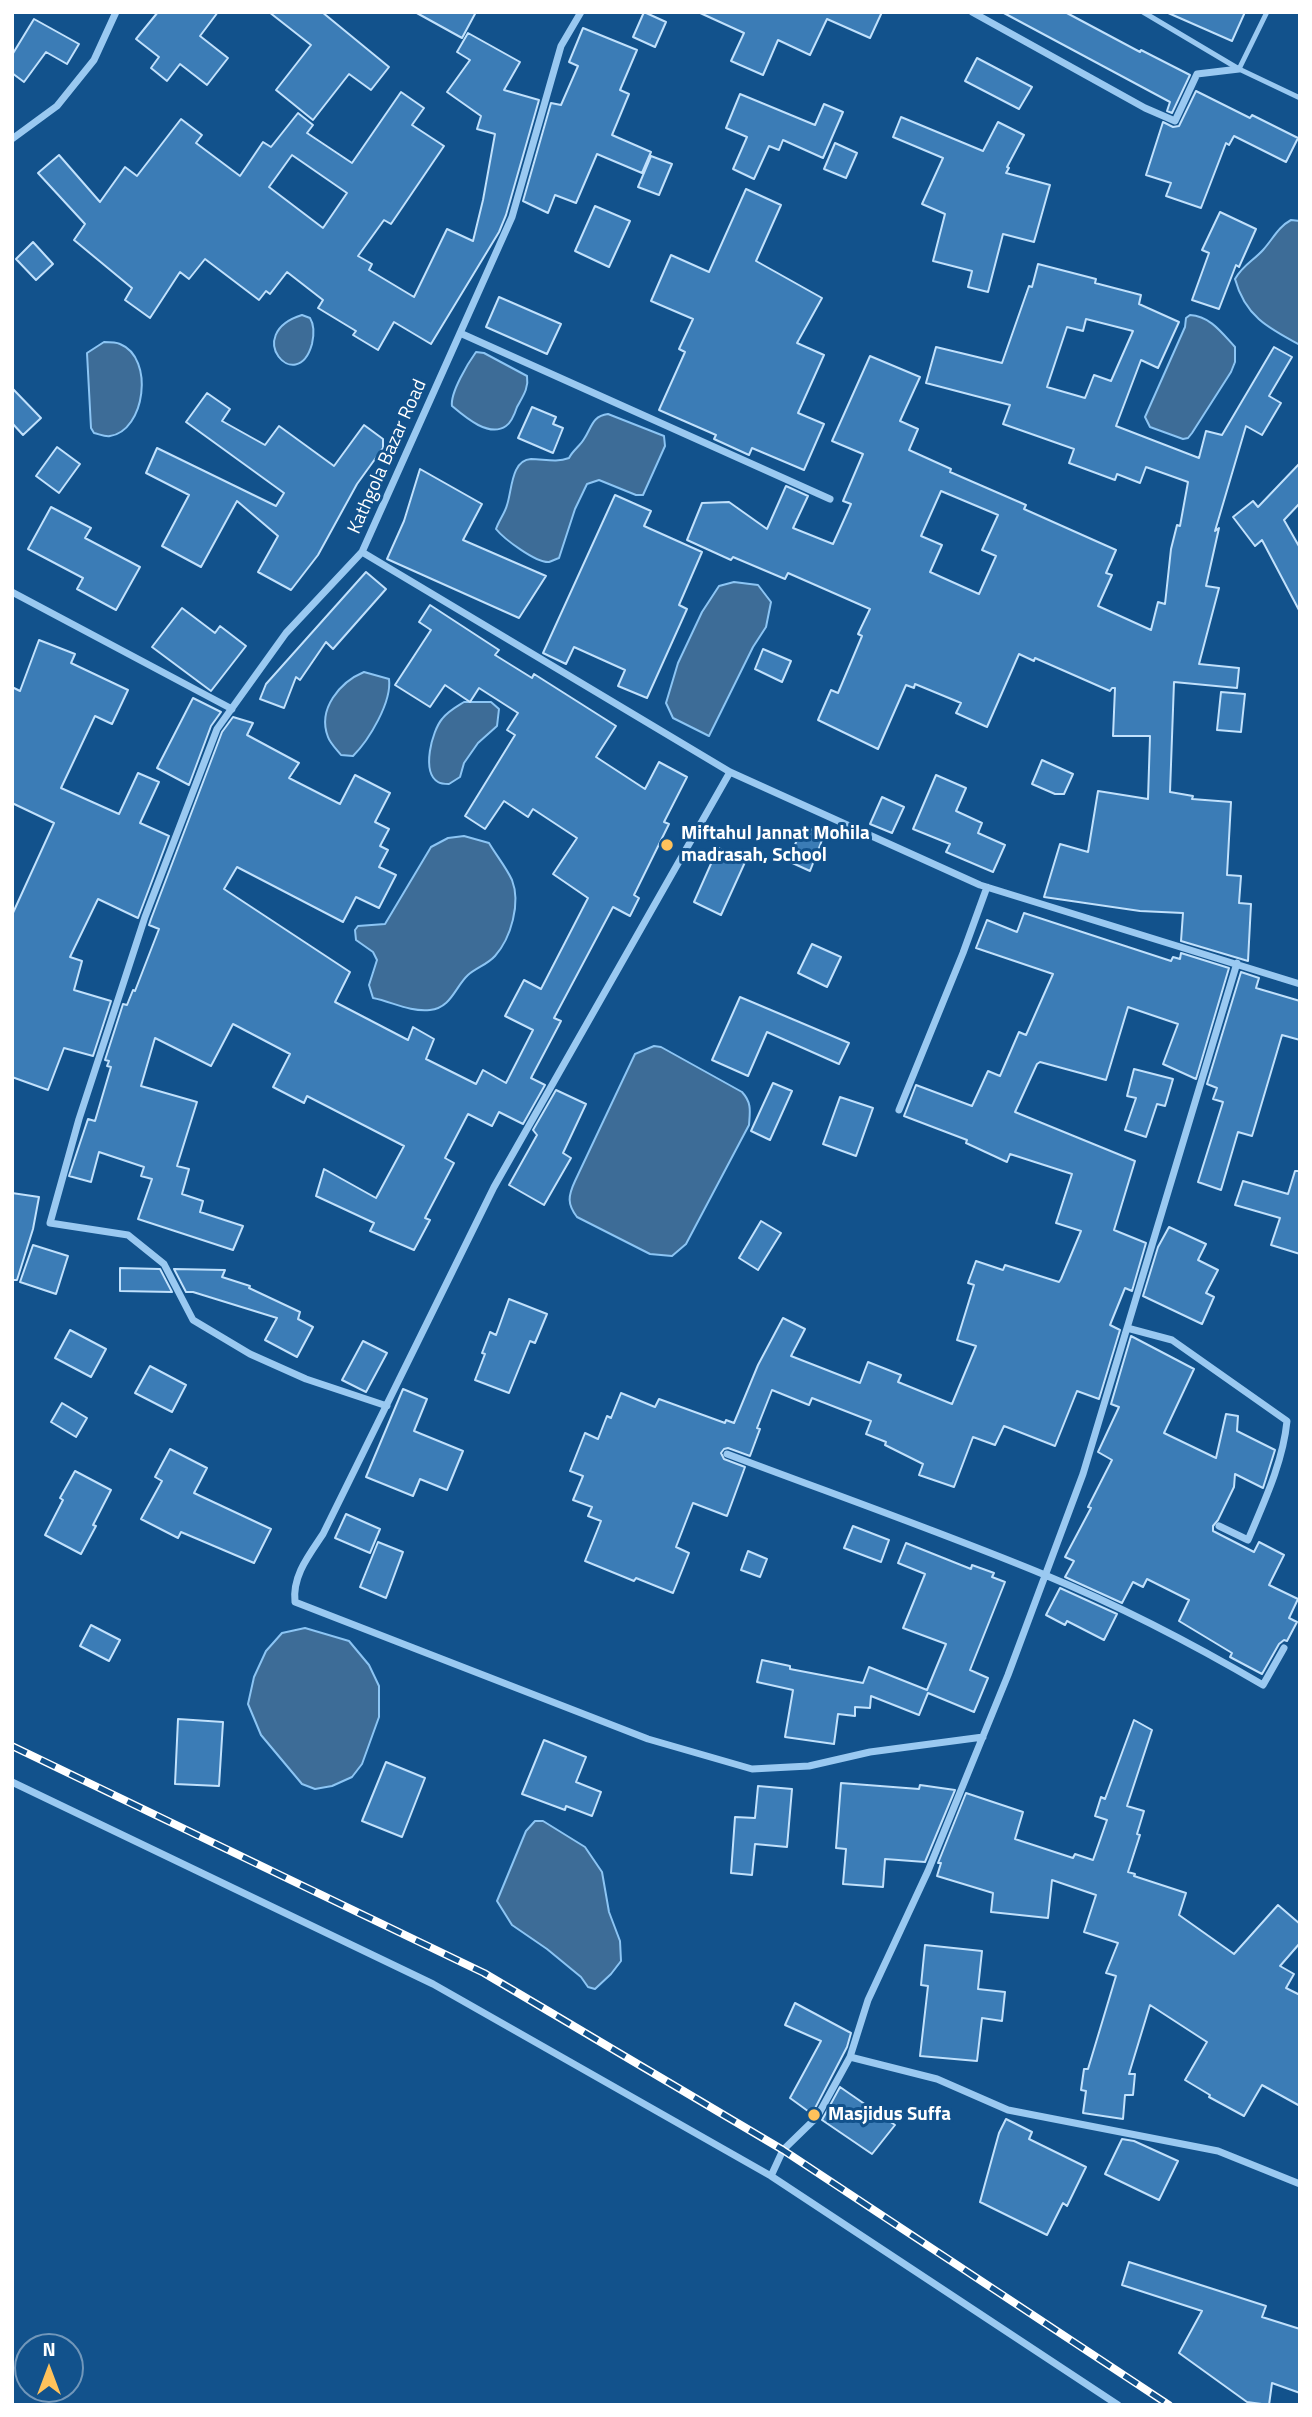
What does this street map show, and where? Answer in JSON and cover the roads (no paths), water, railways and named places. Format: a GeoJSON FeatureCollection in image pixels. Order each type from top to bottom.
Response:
{"type":"FeatureCollection","features":[{"type":"Feature","properties":{"kind":"street"},"geometry":{"type":"LineString","coordinates":[[12,139],[57,106],[94,60],[116,12]]}},
{"type":"Feature","properties":{"kind":"street","name":"Kathgola Bazar Road"},"geometry":{"type":"LineString","coordinates":[[387,1406],[306,1379],[250,1354],[193,1320],[164,1264],[128,1235],[50,1223],[79,1119],[145,917],[217,729],[286,633],[362,552],[512,217],[561,46],[580,12]]}},
{"type":"Feature","properties":{"kind":"street"},"geometry":{"type":"LineString","coordinates":[[972,12],[1145,108],[1175,121],[1197,74],[1239,69]]}},
{"type":"Feature","properties":{"kind":"street"},"geometry":{"type":"LineString","coordinates":[[460,333],[830,499]]}},
{"type":"Feature","properties":{"kind":"street"},"geometry":{"type":"LineString","coordinates":[[362,552],[730,772],[987,887],[1300,984]]}},
{"type":"Feature","properties":{"kind":"street"},"geometry":{"type":"LineString","coordinates":[[12,592],[232,709]]}},
{"type":"Feature","properties":{"kind":"street"},"geometry":{"type":"LineString","coordinates":[[730,772],[494,1187],[323,1534],[303,1564],[293,1589],[295,1602],[648,1739],[752,1769],[809,1766],[870,1752],[983,1737]]}},
{"type":"Feature","properties":{"kind":"street"},"geometry":{"type":"LineString","coordinates":[[900,1110],[987,887]]}},
{"type":"Feature","properties":{"kind":"street"},"geometry":{"type":"LineString","coordinates":[[771,2176],[783,2150],[817,2117],[850,2057],[868,2000],[928,1871],[983,1737],[1083,1474],[1237,963]]}},
{"type":"Feature","properties":{"kind":"street"},"geometry":{"type":"LineString","coordinates":[[1128,1328],[1172,1340],[1287,1421],[1285,1441],[1273,1479],[1248,1540],[1219,1526]]}},
{"type":"Feature","properties":{"kind":"street"},"geometry":{"type":"LineString","coordinates":[[727,1454],[1045,1575],[1117,1607],[1263,1685],[1284,1648]]}},
{"type":"Feature","properties":{"kind":"street"},"geometry":{"type":"LineString","coordinates":[[12,1782],[433,1984],[771,2176],[1118,2405]]}},
{"type":"Feature","properties":{"kind":"street"},"geometry":{"type":"LineString","coordinates":[[850,2057],[937,2079],[1008,2110],[1218,2151],[1300,2184]]}},
{"type":"Feature","properties":{"kind":"lane"},"geometry":{"type":"LineString","coordinates":[[1143,12],[1239,69],[1300,98]]}},
{"type":"Feature","properties":{"kind":"lane"},"geometry":{"type":"LineString","coordinates":[[1239,69],[1267,12]]}},
{"type":"Feature","properties":{"kind":"water"},"geometry":{"type":"Polygon","coordinates":[[[1291,220],[1300,221],[1300,345],[1259,320],[1245,303],[1235,279],[1291,220]]]}},
{"type":"Feature","properties":{"kind":"water"},"geometry":{"type":"Polygon","coordinates":[[[302,315],[310,318],[313,324],[312,344],[305,359],[296,364],[286,363],[274,346],[276,335],[284,324],[302,315]]]}},
{"type":"Feature","properties":{"kind":"water"},"geometry":{"type":"Polygon","coordinates":[[[1190,315],[1204,318],[1220,331],[1235,347],[1235,362],[1192,433],[1183,439],[1150,427],[1145,417],[1185,327],[1186,318],[1190,315]]]}},
{"type":"Feature","properties":{"kind":"water"},"geometry":{"type":"Polygon","coordinates":[[[104,342],[118,343],[131,352],[138,364],[141,378],[138,408],[131,421],[122,431],[108,436],[94,433],[91,428],[87,353],[104,342]]]}},
{"type":"Feature","properties":{"kind":"water"},"geometry":{"type":"Polygon","coordinates":[[[476,352],[484,353],[527,376],[526,388],[513,417],[499,429],[478,425],[452,406],[464,370],[476,352]]]}},
{"type":"Feature","properties":{"kind":"water"},"geometry":{"type":"Polygon","coordinates":[[[608,414],[664,436],[665,446],[643,495],[636,495],[599,480],[587,484],[575,509],[559,558],[549,562],[529,555],[496,529],[506,508],[516,470],[524,461],[531,459],[555,461],[569,458],[595,420],[608,414]]]}},
{"type":"Feature","properties":{"kind":"water"},"geometry":{"type":"Polygon","coordinates":[[[734,582],[758,585],[771,602],[766,627],[753,647],[709,736],[673,718],[666,703],[678,663],[702,612],[719,586],[734,582]]]}},
{"type":"Feature","properties":{"kind":"water"},"geometry":{"type":"Polygon","coordinates":[[[364,672],[389,679],[387,698],[372,731],[359,749],[353,756],[341,755],[328,737],[325,727],[328,707],[347,682],[364,672]]]}},
{"type":"Feature","properties":{"kind":"water"},"geometry":{"type":"Polygon","coordinates":[[[464,702],[491,702],[499,709],[497,726],[478,743],[464,763],[460,777],[449,784],[440,783],[430,770],[432,742],[442,719],[464,702]]]}},
{"type":"Feature","properties":{"kind":"water"},"geometry":{"type":"Polygon","coordinates":[[[464,836],[489,843],[507,870],[515,889],[513,920],[501,949],[468,975],[448,1001],[437,1008],[415,1010],[373,998],[369,985],[377,960],[373,952],[356,940],[355,930],[358,926],[385,924],[431,847],[448,838],[464,836]]]}},
{"type":"Feature","properties":{"kind":"water"},"geometry":{"type":"Polygon","coordinates":[[[654,1046],[661,1047],[742,1092],[750,1107],[749,1125],[686,1244],[672,1256],[650,1254],[577,1217],[571,1208],[570,1200],[575,1181],[635,1054],[654,1046]]]}},
{"type":"Feature","properties":{"kind":"water"},"geometry":{"type":"Polygon","coordinates":[[[305,1628],[349,1641],[369,1665],[379,1686],[379,1717],[362,1764],[352,1777],[332,1786],[315,1789],[302,1784],[261,1735],[248,1704],[254,1677],[266,1651],[282,1633],[305,1628]]]}},
{"type":"Feature","properties":{"kind":"water"},"geometry":{"type":"Polygon","coordinates":[[[535,1821],[543,1821],[585,1847],[602,1872],[609,1912],[620,1941],[621,1961],[595,1989],[588,1987],[581,1977],[547,1949],[512,1925],[497,1901],[526,1831],[535,1821]]]}},
{"type":"Feature","properties":{"kind":"railway"},"geometry":{"type":"LineString","coordinates":[[12,1746],[484,1973],[783,2150],[1169,2405]]}},
{"type":"Feature","properties":{"kind":"place","name":"Miftahul Jannat Mohila madrasah, School"},"geometry":{"type":"Point","coordinates":[667,845]}},
{"type":"Feature","properties":{"kind":"place","name":"Masjidus Suffa"},"geometry":{"type":"Point","coordinates":[814,2115]}}]}
